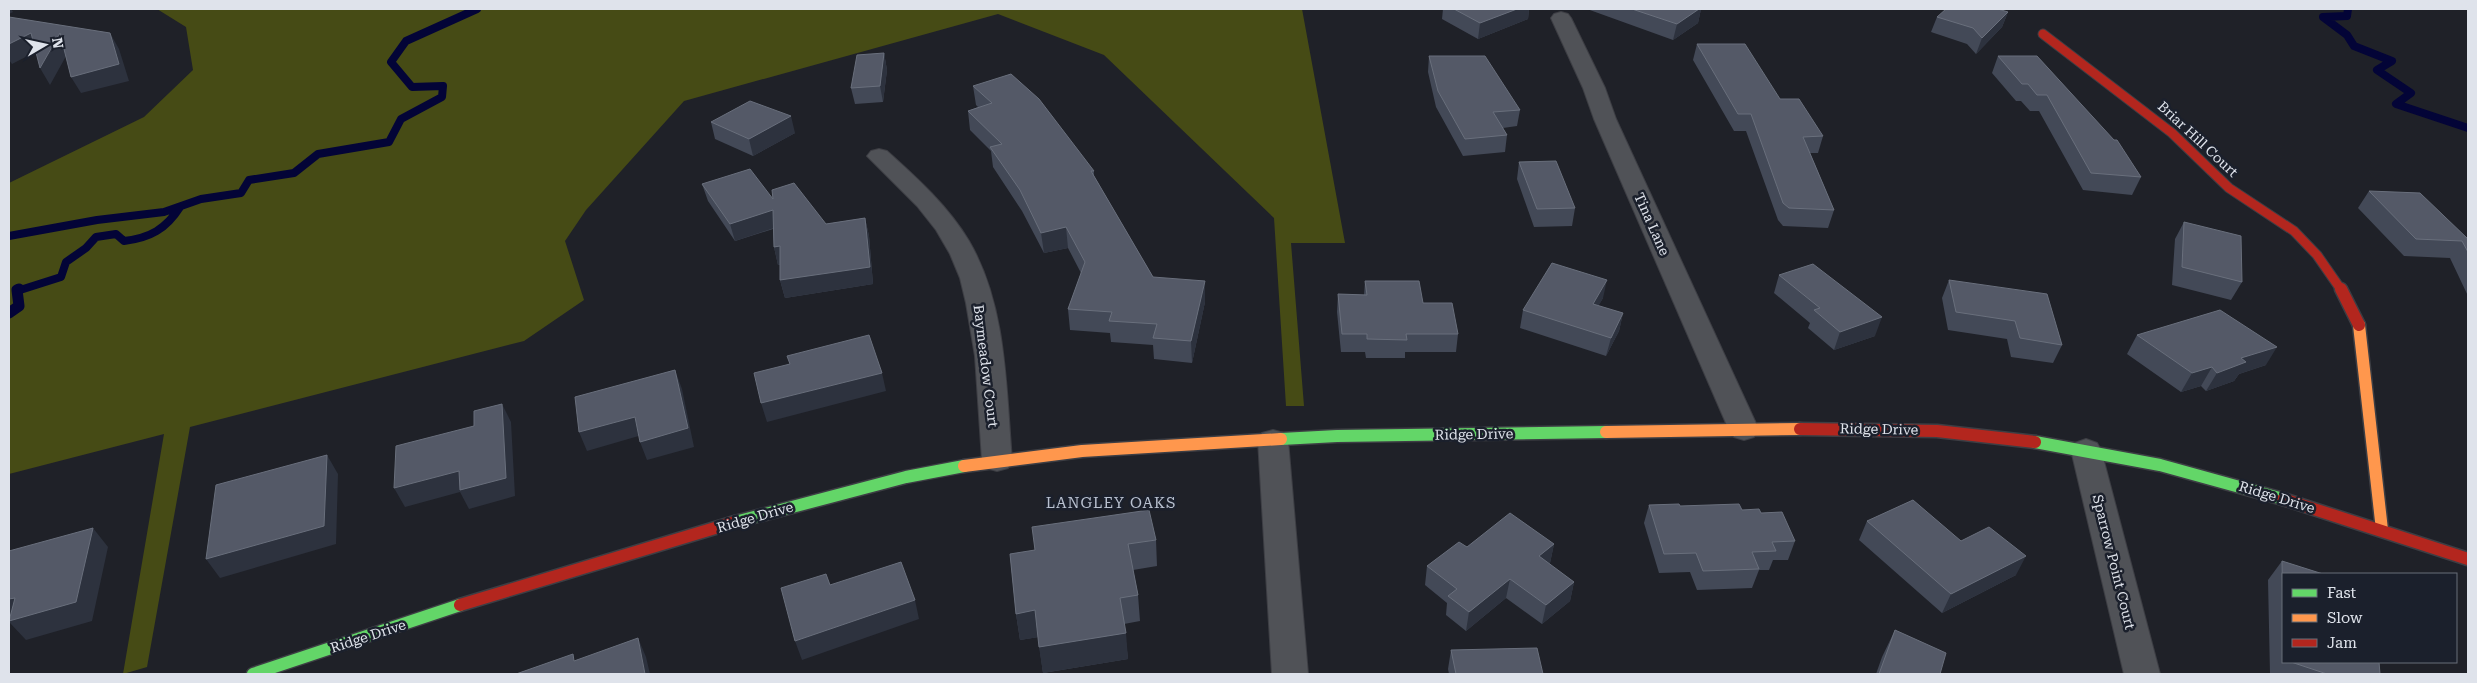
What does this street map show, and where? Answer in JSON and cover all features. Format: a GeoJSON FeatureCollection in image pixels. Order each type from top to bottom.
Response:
{"type":"FeatureCollection","features":[{"type":"Feature","properties":{"kind":"street","name":"Tina Lane"},"geometry":{"type":"LineString","coordinates":[[1561,18],[1594,88],[1605,119],[1744,430]]}},
{"type":"Feature","properties":{"kind":"street","name":"Briar Hill Court"},"geometry":{"type":"LineString","coordinates":[[2043,34],[2151,116],[2190,149],[2230,189],[2282,222],[2308,244],[2328,266],[2346,295],[2360,329],[2382,530]]}},
{"type":"Feature","properties":{"kind":"street","name":"Baymeadow Court"},"geometry":{"type":"LineString","coordinates":[[879,156],[915,189],[941,220],[962,254],[977,295],[986,343],[997,460]]}},
{"type":"Feature","properties":{"kind":"street","name":"Ridge Drive"},"geometry":{"type":"LineString","coordinates":[[253,674],[470,602],[746,519],[906,477],[997,460],[1088,450],[1337,436],[1837,428],[1937,431],[1994,436],[2086,450],[2182,470],[2272,494],[2468,559]]}},
{"type":"Feature","properties":{"kind":"street"},"geometry":{"type":"LineString","coordinates":[[1273,440],[1290,674]]}},
{"type":"Feature","properties":{"kind":"street","name":"Sparrow Point Court"},"geometry":{"type":"LineString","coordinates":[[2086,450],[2142,674]]}},
{"type":"Feature","properties":{"kind":"green space"},"geometry":{"type":"Polygon","coordinates":[[[157,9],[1302,9],[1345,243],[1291,243],[1304,406],[1286,406],[1274,218],[1104,55],[998,14],[684,101],[586,210],[565,241],[584,300],[524,341],[190,427],[147,667],[123,674],[164,434],[9,474],[9,183],[144,117],[193,70],[186,27],[157,9]]]}},
{"type":"Feature","properties":{"kind":"building"},"geometry":{"type":"Polygon","coordinates":[[[1454,9],[1517,9],[1480,23],[1454,9]]]}},
{"type":"Feature","properties":{"kind":"building"},"geometry":{"type":"Polygon","coordinates":[[[1632,9],[1699,9],[1677,24],[1632,9]]]}},
{"type":"Feature","properties":{"kind":"building"},"geometry":{"type":"Polygon","coordinates":[[[1946,9],[1998,9],[2008,12],[1982,38],[1973,28],[1937,17],[1946,9]]]}},
{"type":"Feature","properties":{"kind":"building"},"geometry":{"type":"Polygon","coordinates":[[[9,17],[110,33],[119,64],[71,77],[60,33],[40,68],[31,33],[9,44],[9,17]]]}},
{"type":"Feature","properties":{"kind":"building"},"geometry":{"type":"Polygon","coordinates":[[[1697,44],[1745,44],[1780,99],[1799,99],[1823,136],[1803,137],[1834,210],[1789,208],[1783,203],[1751,114],[1738,114],[1697,44]]]}},
{"type":"Feature","properties":{"kind":"building"},"geometry":{"type":"Polygon","coordinates":[[[884,53],[880,86],[851,88],[857,55],[884,53]]]}},
{"type":"Feature","properties":{"kind":"building"},"geometry":{"type":"Polygon","coordinates":[[[1429,56],[1485,56],[1520,110],[1493,112],[1507,135],[1465,139],[1438,91],[1429,56]]]}},
{"type":"Feature","properties":{"kind":"building"},"geometry":{"type":"Polygon","coordinates":[[[1998,56],[2037,56],[2114,140],[2117,140],[2141,177],[2091,173],[2047,95],[2037,95],[2028,84],[2022,84],[1998,56]]]}},
{"type":"Feature","properties":{"kind":"building"},"geometry":{"type":"Polygon","coordinates":[[[1011,74],[1039,99],[1094,171],[1091,171],[1153,277],[1205,281],[1191,341],[1153,338],[1157,324],[1109,321],[1112,312],[1068,309],[1085,262],[1066,227],[1041,233],[1020,190],[990,147],[1002,144],[968,111],[992,103],[973,86],[1011,74]]]}},
{"type":"Feature","properties":{"kind":"building"},"geometry":{"type":"Polygon","coordinates":[[[750,101],[791,116],[749,139],[711,122],[750,101]]]}},
{"type":"Feature","properties":{"kind":"building"},"geometry":{"type":"Polygon","coordinates":[[[1556,161],[1575,208],[1537,209],[1519,162],[1556,161]]]}},
{"type":"Feature","properties":{"kind":"building"},"geometry":{"type":"Polygon","coordinates":[[[750,169],[773,199],[772,190],[794,183],[826,224],[865,218],[870,267],[780,280],[780,246],[774,247],[773,210],[730,224],[702,184],[750,169]]]}},
{"type":"Feature","properties":{"kind":"building"},"geometry":{"type":"Polygon","coordinates":[[[2369,191],[2420,193],[2468,239],[2468,252],[2462,241],[2416,239],[2369,191]]]}},
{"type":"Feature","properties":{"kind":"building"},"geometry":{"type":"Polygon","coordinates":[[[2184,222],[2241,236],[2242,282],[2182,267],[2184,222]]]}},
{"type":"Feature","properties":{"kind":"building"},"geometry":{"type":"Polygon","coordinates":[[[1552,263],[1607,280],[1593,304],[1623,313],[1611,338],[1523,310],[1552,263]]]}},
{"type":"Feature","properties":{"kind":"building"},"geometry":{"type":"Polygon","coordinates":[[[1813,264],[1882,317],[1840,332],[1814,310],[1820,308],[1779,275],[1813,264]]]}},
{"type":"Feature","properties":{"kind":"building"},"geometry":{"type":"Polygon","coordinates":[[[1949,280],[2047,294],[2062,345],[2020,338],[2015,321],[1956,312],[1949,280]]]}},
{"type":"Feature","properties":{"kind":"building"},"geometry":{"type":"Polygon","coordinates":[[[1365,281],[1419,281],[1423,303],[1452,303],[1458,334],[1406,334],[1407,340],[1367,339],[1367,334],[1342,334],[1338,294],[1367,295],[1365,281]]]}},
{"type":"Feature","properties":{"kind":"building"},"geometry":{"type":"Polygon","coordinates":[[[2220,310],[2277,347],[2241,358],[2246,362],[2217,373],[2212,367],[2192,373],[2137,335],[2220,310]]]}},
{"type":"Feature","properties":{"kind":"building"},"geometry":{"type":"Polygon","coordinates":[[[869,335],[882,373],[761,403],[754,373],[790,364],[787,356],[869,335]]]}},
{"type":"Feature","properties":{"kind":"building"},"geometry":{"type":"Polygon","coordinates":[[[675,370],[688,428],[640,442],[635,417],[579,432],[575,397],[675,370]]]}},
{"type":"Feature","properties":{"kind":"building"},"geometry":{"type":"Polygon","coordinates":[[[502,404],[506,478],[460,490],[459,471],[394,488],[396,446],[474,426],[474,411],[502,404]]]}},
{"type":"Feature","properties":{"kind":"building"},"geometry":{"type":"Polygon","coordinates":[[[327,455],[324,526],[206,559],[216,485],[327,455]]]}},
{"type":"Feature","properties":{"kind":"building"},"geometry":{"type":"Polygon","coordinates":[[[1913,500],[1961,541],[1989,527],[2026,556],[1951,594],[1867,521],[1913,500]]]}},
{"type":"Feature","properties":{"kind":"building"},"geometry":{"type":"Polygon","coordinates":[[[1679,504],[1680,506],[1739,504],[1742,510],[1759,509],[1761,513],[1782,512],[1795,541],[1772,542],[1776,551],[1752,552],[1759,569],[1703,571],[1696,553],[1664,554],[1649,505],[1679,504]]]}},
{"type":"Feature","properties":{"kind":"building"},"geometry":{"type":"Polygon","coordinates":[[[1149,510],[1156,540],[1128,544],[1138,595],[1120,598],[1126,633],[1039,647],[1035,610],[1016,614],[1010,554],[1035,550],[1032,527],[1149,510]]]}},
{"type":"Feature","properties":{"kind":"building"},"geometry":{"type":"Polygon","coordinates":[[[1510,513],[1554,544],[1539,556],[1574,582],[1546,605],[1510,579],[1469,612],[1448,596],[1457,589],[1427,566],[1459,542],[1467,547],[1510,513]]]}},
{"type":"Feature","properties":{"kind":"building"},"geometry":{"type":"Polygon","coordinates":[[[93,528],[76,602],[9,621],[15,598],[9,599],[9,551],[93,528]]]}},
{"type":"Feature","properties":{"kind":"building"},"geometry":{"type":"Polygon","coordinates":[[[2282,561],[2320,573],[2282,573],[2282,561]]]}},
{"type":"Feature","properties":{"kind":"building"},"geometry":{"type":"Polygon","coordinates":[[[901,562],[915,600],[795,641],[781,588],[826,574],[830,585],[901,562]]]}},
{"type":"Feature","properties":{"kind":"building"},"geometry":{"type":"Polygon","coordinates":[[[1895,630],[1946,653],[1940,674],[1879,674],[1895,630]]]}},
{"type":"Feature","properties":{"kind":"building"},"geometry":{"type":"Polygon","coordinates":[[[638,638],[645,674],[516,674],[573,654],[574,661],[638,638]]]}},
{"type":"Feature","properties":{"kind":"building"},"geometry":{"type":"Polygon","coordinates":[[[1537,648],[1543,674],[1456,674],[1451,650],[1537,648]]]}},
{"type":"Feature","properties":{"kind":"building"},"geometry":{"type":"Polygon","coordinates":[[[2294,663],[2379,663],[2380,674],[2327,674],[2294,663]]]}},
{"type":"Feature","properties":{"kind":"waterway"},"geometry":{"type":"LineString","coordinates":[[9,236],[97,220],[164,212],[201,199],[241,193],[249,180],[294,173],[318,154],[389,142],[401,119],[442,97],[443,86],[412,87],[391,62],[406,41],[477,9]]}},
{"type":"Feature","properties":{"kind":"waterway"},"geometry":{"type":"LineString","coordinates":[[2348,9],[2347,16],[2323,17],[2347,35],[2354,46],[2392,61],[2377,70],[2411,93],[2396,104],[2468,128]]}},
{"type":"Feature","properties":{"kind":"waterway"},"geometry":{"type":"LineString","coordinates":[[17,291],[61,277],[66,262],[86,248],[96,237],[116,234],[124,241],[142,238],[163,227],[180,207]]}},
{"type":"Feature","properties":{"kind":"waterway"},"geometry":{"type":"LineString","coordinates":[[9,313],[19,306],[17,291]]}},
{"type":"Feature","properties":{"kind":"traffic: fast"},"geometry":{"type":"LineString","coordinates":[[1281,439],[1337,436],[1606,432]]}},
{"type":"Feature","properties":{"kind":"traffic: fast"},"geometry":{"type":"LineString","coordinates":[[2035,442],[2160,465],[2253,489],[2283,499]]}},
{"type":"Feature","properties":{"kind":"traffic: fast"},"geometry":{"type":"LineString","coordinates":[[735,522],[906,477],[964,466]]}},
{"type":"Feature","properties":{"kind":"traffic: fast"},"geometry":{"type":"LineString","coordinates":[[253,674],[460,605]]}},
{"type":"Feature","properties":{"kind":"traffic: slow"},"geometry":{"type":"LineString","coordinates":[[2359,325],[2382,530]]}},
{"type":"Feature","properties":{"kind":"traffic: slow"},"geometry":{"type":"LineString","coordinates":[[1606,432],[1800,429]]}},
{"type":"Feature","properties":{"kind":"traffic: slow"},"geometry":{"type":"LineString","coordinates":[[964,466],[1082,451],[1281,439]]}},
{"type":"Feature","properties":{"kind":"traffic: jam"},"geometry":{"type":"LineString","coordinates":[[2043,34],[2154,118],[2189,148],[2229,188],[2280,221],[2306,242],[2327,267],[2345,295],[2359,325]]}},
{"type":"Feature","properties":{"kind":"traffic: jam"},"geometry":{"type":"LineString","coordinates":[[1800,429],[1937,431],[2035,442]]}},
{"type":"Feature","properties":{"kind":"traffic: jam"},"geometry":{"type":"LineString","coordinates":[[2283,499],[2468,559]]}},
{"type":"Feature","properties":{"kind":"traffic: jam"},"geometry":{"type":"LineString","coordinates":[[460,605],[735,522]]}},
{"type":"Feature","properties":{"kind":"district","name":"LANGLEY OAKS"},"geometry":{"type":"Point","coordinates":[1111,503]}}]}
